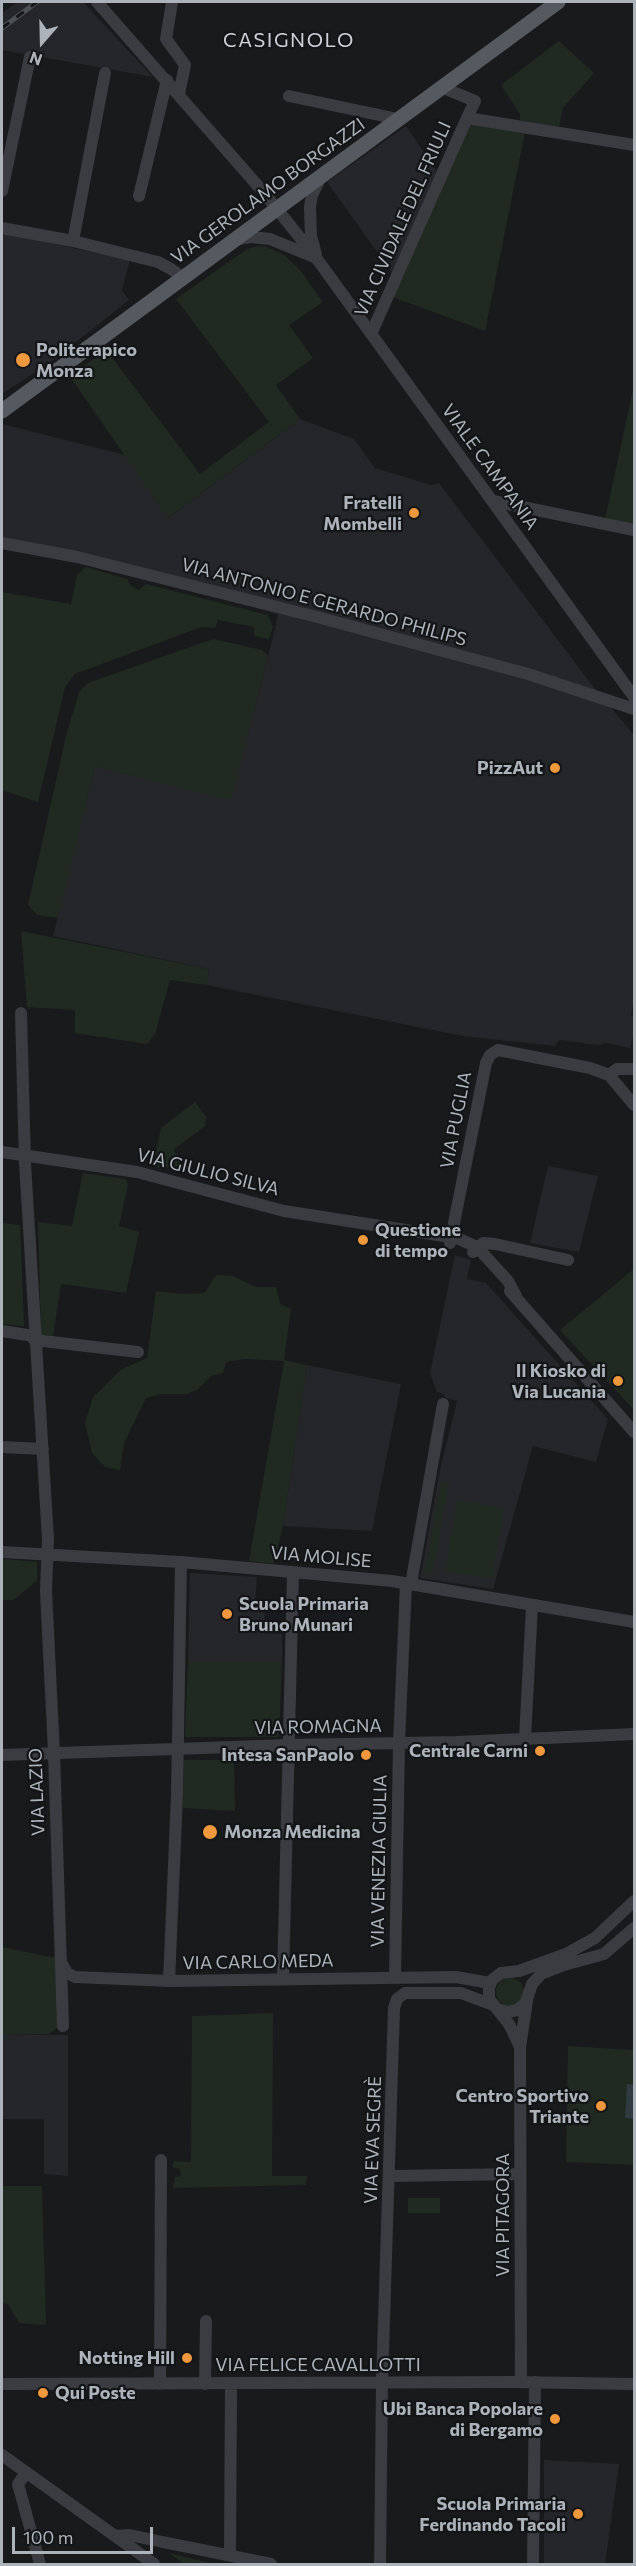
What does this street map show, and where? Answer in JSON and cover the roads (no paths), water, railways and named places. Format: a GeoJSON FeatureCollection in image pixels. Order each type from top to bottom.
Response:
{"type":"FeatureCollection","features":[{"type":"Feature","properties":{"kind":"main road","name":"VIA GEROLAMO BORGAZZI"},"geometry":{"type":"LineString","coordinates":[[2,411],[558,2]]}},
{"type":"Feature","properties":{"kind":"street","name":"VIALE CAMPANIA"},"geometry":{"type":"LineString","coordinates":[[97,2],[179,94],[317,259],[634,697]]}},
{"type":"Feature","properties":{"kind":"street"},"geometry":{"type":"LineString","coordinates":[[172,2],[166,39],[185,65],[179,94]]}},
{"type":"Feature","properties":{"kind":"street"},"geometry":{"type":"LineString","coordinates":[[2,191],[30,57]]}},
{"type":"Feature","properties":{"kind":"street"},"geometry":{"type":"LineString","coordinates":[[73,242],[105,73]]}},
{"type":"Feature","properties":{"kind":"street"},"geometry":{"type":"LineString","coordinates":[[139,196],[167,80]]}},
{"type":"Feature","properties":{"kind":"street","name":"VIA CIVIDALE DEL FRIULI"},"geometry":{"type":"LineString","coordinates":[[372,334],[475,101],[441,87]]}},
{"type":"Feature","properties":{"kind":"street"},"geometry":{"type":"LineString","coordinates":[[289,96],[398,119]]}},
{"type":"Feature","properties":{"kind":"street","name":"VIA CIVIDALE DEL FRIULI"},"geometry":{"type":"LineString","coordinates":[[468,118],[634,145]]}},
{"type":"Feature","properties":{"kind":"street","name":"VIALE CAMPANIA"},"geometry":{"type":"LineString","coordinates":[[317,259],[312,236],[310,207],[312,195],[321,176]]}},
{"type":"Feature","properties":{"kind":"street"},"geometry":{"type":"LineString","coordinates":[[2,228],[158,262],[171,268],[183,278]]}},
{"type":"Feature","properties":{"kind":"street"},"geometry":{"type":"LineString","coordinates":[[238,239],[251,237],[270,239],[317,259]]}},
{"type":"Feature","properties":{"kind":"street"},"geometry":{"type":"LineString","coordinates":[[493,501],[634,530]]}},
{"type":"Feature","properties":{"kind":"street","name":"VIA ANTONIO E GERARDO PHILIPS"},"geometry":{"type":"LineString","coordinates":[[2,543],[77,557],[317,617],[528,674],[634,709]]}},
{"type":"Feature","properties":{"kind":"street","name":"VIA LAZIO"},"geometry":{"type":"LineString","coordinates":[[21,1013],[24,1154],[48,1539],[46,1556],[63,2026]]}},
{"type":"Feature","properties":{"kind":"street","name":"VIA PUGLIA"},"geometry":{"type":"LineString","coordinates":[[450,1240],[486,1063],[490,1055],[498,1050],[555,1060],[609,1075],[616,1069],[634,1069]]}},
{"type":"Feature","properties":{"kind":"street"},"geometry":{"type":"LineString","coordinates":[[609,1075],[634,1105]]}},
{"type":"Feature","properties":{"kind":"street","name":"VIA GIULIO SILVA"},"geometry":{"type":"LineString","coordinates":[[2,1152],[137,1172],[268,1207],[382,1227],[404,1228],[450,1240],[475,1250],[483,1243],[495,1244],[568,1260]]}},
{"type":"Feature","properties":{"kind":"street"},"geometry":{"type":"LineString","coordinates":[[475,1250],[508,1281],[516,1296],[634,1432]]}},
{"type":"Feature","properties":{"kind":"street"},"geometry":{"type":"LineString","coordinates":[[2,1331],[34,1338],[138,1352]]}},
{"type":"Feature","properties":{"kind":"street","name":"VIA VENEZIA GIULIA"},"geometry":{"type":"LineString","coordinates":[[395,1978],[399,1743],[408,1583],[443,1404]]}},
{"type":"Feature","properties":{"kind":"street"},"geometry":{"type":"LineString","coordinates":[[2,1447],[43,1449]]}},
{"type":"Feature","properties":{"kind":"street","name":"VIA MOLISE"},"geometry":{"type":"LineString","coordinates":[[2,1552],[181,1563],[408,1583],[634,1622]]}},
{"type":"Feature","properties":{"kind":"street"},"geometry":{"type":"LineString","coordinates":[[169,1981],[178,1749],[181,1563]]}},
{"type":"Feature","properties":{"kind":"street"},"geometry":{"type":"LineString","coordinates":[[283,1978],[293,1573]]}},
{"type":"Feature","properties":{"kind":"street"},"geometry":{"type":"LineString","coordinates":[[525,1738],[532,1606]]}},
{"type":"Feature","properties":{"kind":"street","name":"VIA ROMAGNA"},"geometry":{"type":"LineString","coordinates":[[2,1755],[634,1734]]}},
{"type":"Feature","properties":{"kind":"street","name":"VIA CARLO MEDA"},"geometry":{"type":"LineString","coordinates":[[62,1964],[67,1973],[75,1977],[169,1981],[283,1978],[461,1978],[490,1983],[496,1976],[557,1958],[595,1938],[634,1901]]}},
{"type":"Feature","properties":{"kind":"street"},"geometry":{"type":"LineString","coordinates":[[490,1983],[488,1994],[495,2007],[512,2012],[520,2009],[528,1998],[532,1984],[541,1974],[604,1954],[634,1928]]}},
{"type":"Feature","properties":{"kind":"street"},"geometry":{"type":"LineString","coordinates":[[506,1972],[524,1979],[528,1998]]}},
{"type":"Feature","properties":{"kind":"street","name":"VIA CARLO MEDA"},"geometry":{"type":"LineString","coordinates":[[461,1978],[506,1972]]}},
{"type":"Feature","properties":{"kind":"street","name":"VIA EVA SEGRÈ"},"geometry":{"type":"LineString","coordinates":[[380,2565],[382,2384],[394,2008],[397,1999],[405,1993],[457,1992],[476,1997],[495,2007]]}},
{"type":"Feature","properties":{"kind":"street","name":"VIA PITAGORA"},"geometry":{"type":"LineString","coordinates":[[520,2382],[520,2047],[528,1998]]}},
{"type":"Feature","properties":{"kind":"street","name":"VIA PITAGORA"},"geometry":{"type":"LineString","coordinates":[[495,2007],[509,2024],[520,2047]]}},
{"type":"Feature","properties":{"kind":"street"},"geometry":{"type":"LineString","coordinates":[[160,2384],[161,2160]]}},
{"type":"Feature","properties":{"kind":"street"},"geometry":{"type":"LineString","coordinates":[[390,2176],[520,2174]]}},
{"type":"Feature","properties":{"kind":"street"},"geometry":{"type":"LineString","coordinates":[[205,2384],[206,2321]]}},
{"type":"Feature","properties":{"kind":"street","name":"VIA FELICE CAVALLOTTI"},"geometry":{"type":"LineString","coordinates":[[2,2384],[520,2382],[634,2384]]}},
{"type":"Feature","properties":{"kind":"street"},"geometry":{"type":"LineString","coordinates":[[533,2565],[536,2382]]}},
{"type":"Feature","properties":{"kind":"street"},"geometry":{"type":"LineString","coordinates":[[230,2555],[231,2383]]}},
{"type":"Feature","properties":{"kind":"street"},"geometry":{"type":"LineString","coordinates":[[2,2455],[154,2565]]}},
{"type":"Feature","properties":{"kind":"street"},"geometry":{"type":"LineString","coordinates":[[26,2473],[18,2484],[40,2565]]}},
{"type":"Feature","properties":{"kind":"street"},"geometry":{"type":"LineString","coordinates":[[115,2536],[130,2535],[270,2565]]}},
{"type":"Feature","properties":{"kind":"railway"},"geometry":{"type":"LineString","coordinates":[[2,28],[37,2]]}},
{"type":"Feature","properties":{"kind":"place","name":"Politerapico Monza"},"geometry":{"type":"Point","coordinates":[23,360]}},
{"type":"Feature","properties":{"kind":"place","name":"Fratelli Mombelli"},"geometry":{"type":"Point","coordinates":[414,513]}},
{"type":"Feature","properties":{"kind":"place","name":"PizzAut"},"geometry":{"type":"Point","coordinates":[555,768]}},
{"type":"Feature","properties":{"kind":"place","name":"Questione di tempo"},"geometry":{"type":"Point","coordinates":[363,1240]}},
{"type":"Feature","properties":{"kind":"place","name":"Il Kiosko di Via Lucania"},"geometry":{"type":"Point","coordinates":[618,1381]}},
{"type":"Feature","properties":{"kind":"place","name":"Scuola Primaria Bruno Munari"},"geometry":{"type":"Point","coordinates":[227,1614]}},
{"type":"Feature","properties":{"kind":"place","name":"Centrale Carni"},"geometry":{"type":"Point","coordinates":[540,1751]}},
{"type":"Feature","properties":{"kind":"place","name":"Intesa SanPaolo"},"geometry":{"type":"Point","coordinates":[366,1755]}},
{"type":"Feature","properties":{"kind":"place","name":"Monza Medicina"},"geometry":{"type":"Point","coordinates":[210,1832]}},
{"type":"Feature","properties":{"kind":"place","name":"Centro Sportivo Triante"},"geometry":{"type":"Point","coordinates":[601,2106]}},
{"type":"Feature","properties":{"kind":"place","name":"Notting Hill"},"geometry":{"type":"Point","coordinates":[187,2358]}},
{"type":"Feature","properties":{"kind":"place","name":"Qui Poste"},"geometry":{"type":"Point","coordinates":[43,2393]}},
{"type":"Feature","properties":{"kind":"place","name":"Ubi Banca Popolare di Bergamo"},"geometry":{"type":"Point","coordinates":[555,2419]}},
{"type":"Feature","properties":{"kind":"place","name":"Scuola Primaria Ferdinando Tacoli"},"geometry":{"type":"Point","coordinates":[578,2514]}},
{"type":"Feature","properties":{"kind":"district","name":"CASIGNOLO"},"geometry":{"type":"Point","coordinates":[289,40]}}]}
